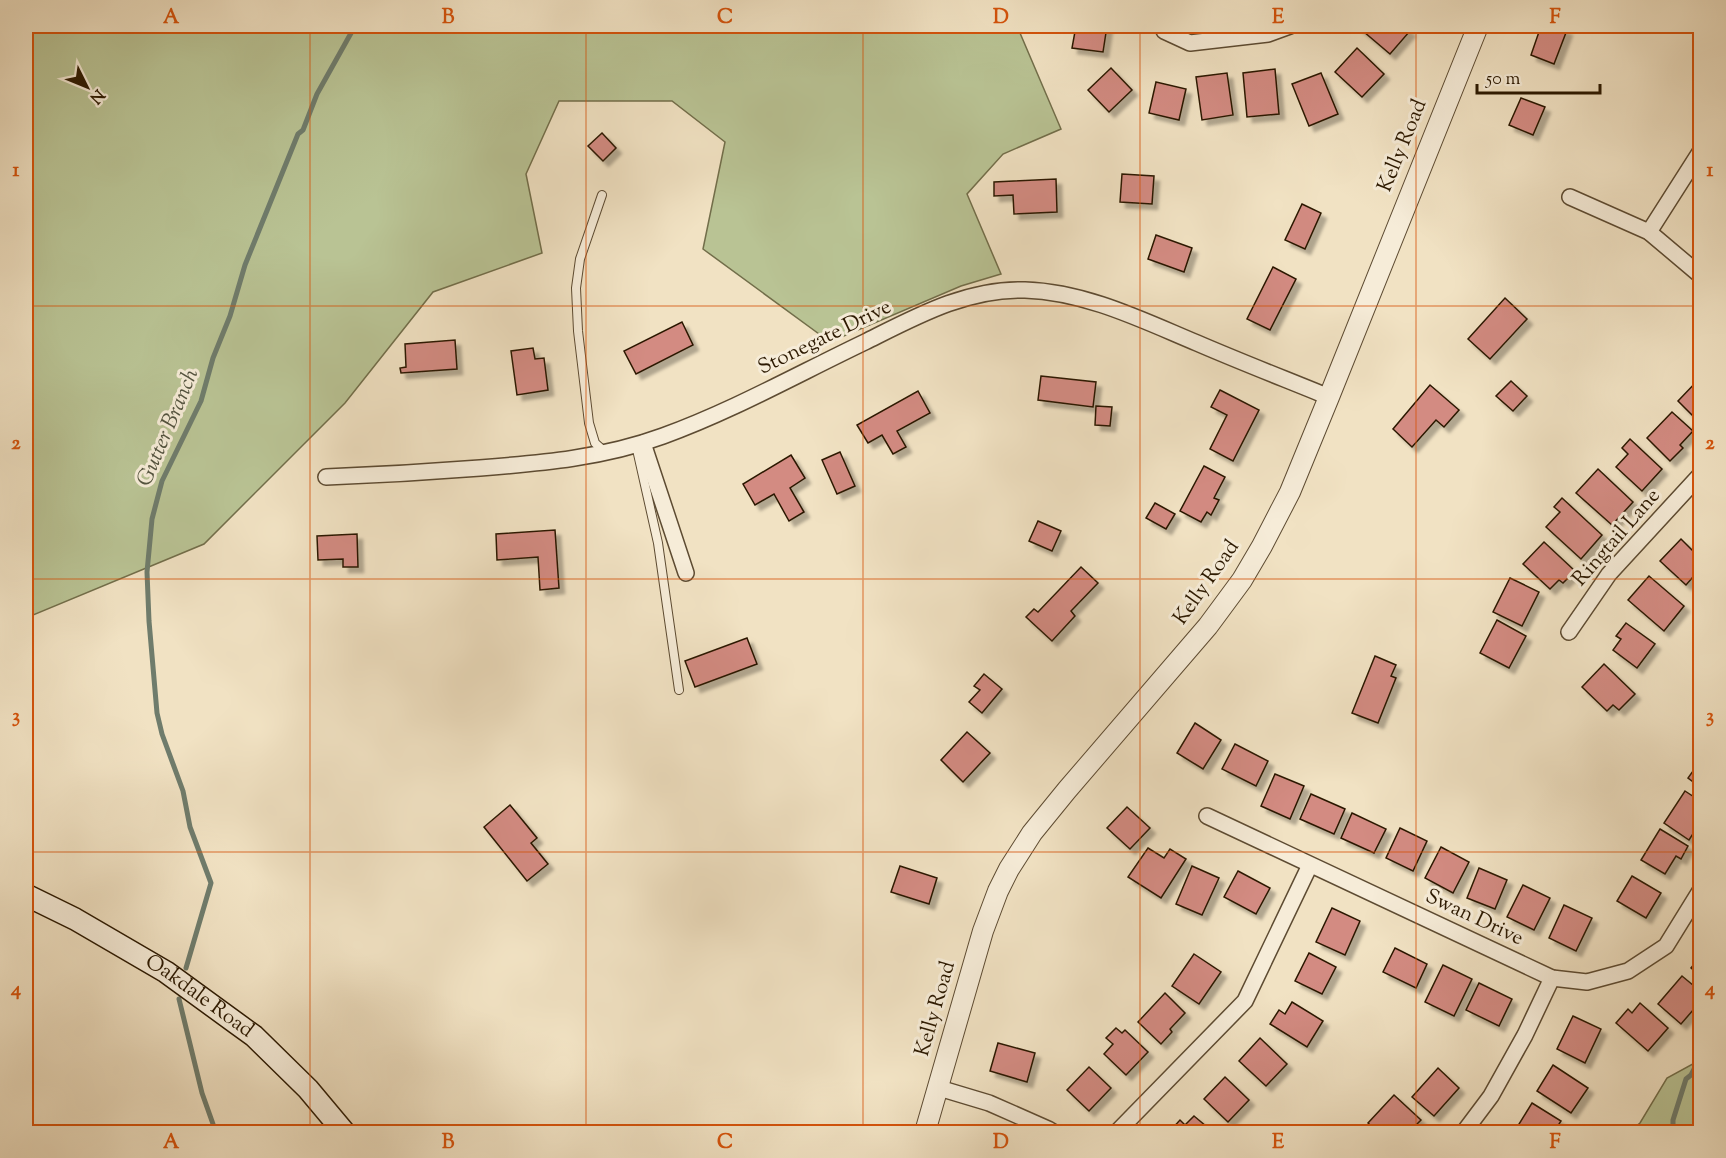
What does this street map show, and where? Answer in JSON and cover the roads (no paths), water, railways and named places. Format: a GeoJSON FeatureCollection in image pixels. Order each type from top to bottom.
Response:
{"type":"FeatureCollection","features":[{"type":"Feature","properties":{"kind":"main road","name":"Oakdale Road"},"geometry":{"type":"LineString","coordinates":[[26,896],[75,919],[166,972],[254,1036],[308,1089],[344,1132]]}},
{"type":"Feature","properties":{"kind":"street"},"geometry":{"type":"LineString","coordinates":[[1164,31],[1190,43],[1268,34],[1290,26]]}},
{"type":"Feature","properties":{"kind":"street","name":"Kelly Road"},"geometry":{"type":"LineString","coordinates":[[925,1132],[983,931],[1009,869],[1032,833],[1060,798],[1184,656],[1242,580],[1290,492],[1478,26]]}},
{"type":"Feature","properties":{"kind":"street"},"geometry":{"type":"LineString","coordinates":[[1649,232],[1701,152]]}},
{"type":"Feature","properties":{"kind":"street"},"geometry":{"type":"LineString","coordinates":[[1570,196],[1649,232],[1701,275]]}},
{"type":"Feature","properties":{"kind":"street","name":"Stonegate Drive"},"geometry":{"type":"LineString","coordinates":[[326,477],[542,463],[606,453],[639,444],[736,405],[943,306],[982,293],[1007,290],[1027,290],[1093,301],[1329,398]]}},
{"type":"Feature","properties":{"kind":"street"},"geometry":{"type":"LineString","coordinates":[[639,444],[686,573]]}},
{"type":"Feature","properties":{"kind":"street","name":"Ringtail Lane"},"geometry":{"type":"LineString","coordinates":[[1569,632],[1609,574],[1701,475]]}},
{"type":"Feature","properties":{"kind":"street","name":"Swan Drive"},"geometry":{"type":"LineString","coordinates":[[1207,816],[1552,978],[1587,982],[1628,971],[1666,946],[1701,891]]}},
{"type":"Feature","properties":{"kind":"street"},"geometry":{"type":"LineString","coordinates":[[1117,1132],[1245,1001],[1310,865]]}},
{"type":"Feature","properties":{"kind":"street"},"geometry":{"type":"LineString","coordinates":[[1464,1132],[1491,1096],[1525,1035],[1552,978]]}},
{"type":"Feature","properties":{"kind":"street"},"geometry":{"type":"LineString","coordinates":[[939,1088],[989,1103],[1053,1132]]}},
{"type":"Feature","properties":{"kind":"lane"},"geometry":{"type":"LineString","coordinates":[[602,195],[580,259],[576,288],[578,331],[589,423],[595,443],[606,453]]}},
{"type":"Feature","properties":{"kind":"lane"},"geometry":{"type":"LineString","coordinates":[[639,444],[658,543],[679,690]]}},
{"type":"Feature","properties":{"kind":"waterway","name":"Gutter Branch"},"geometry":{"type":"LineString","coordinates":[[186,968],[211,883],[190,827],[183,791],[162,734],[157,713],[147,572],[152,519],[162,481],[201,401],[213,358],[230,316],[245,265],[298,134],[303,130],[317,94],[355,26]]}},
{"type":"Feature","properties":{"kind":"waterway","name":"Gutter Branch"},"geometry":{"type":"LineString","coordinates":[[179,999],[202,1093],[213,1124],[213,1132]]}},
{"type":"Feature","properties":{"kind":"waterway"},"geometry":{"type":"LineString","coordinates":[[1673,1132],[1673,1120],[1686,1079],[1691,1075],[1700,1058]]}}]}
